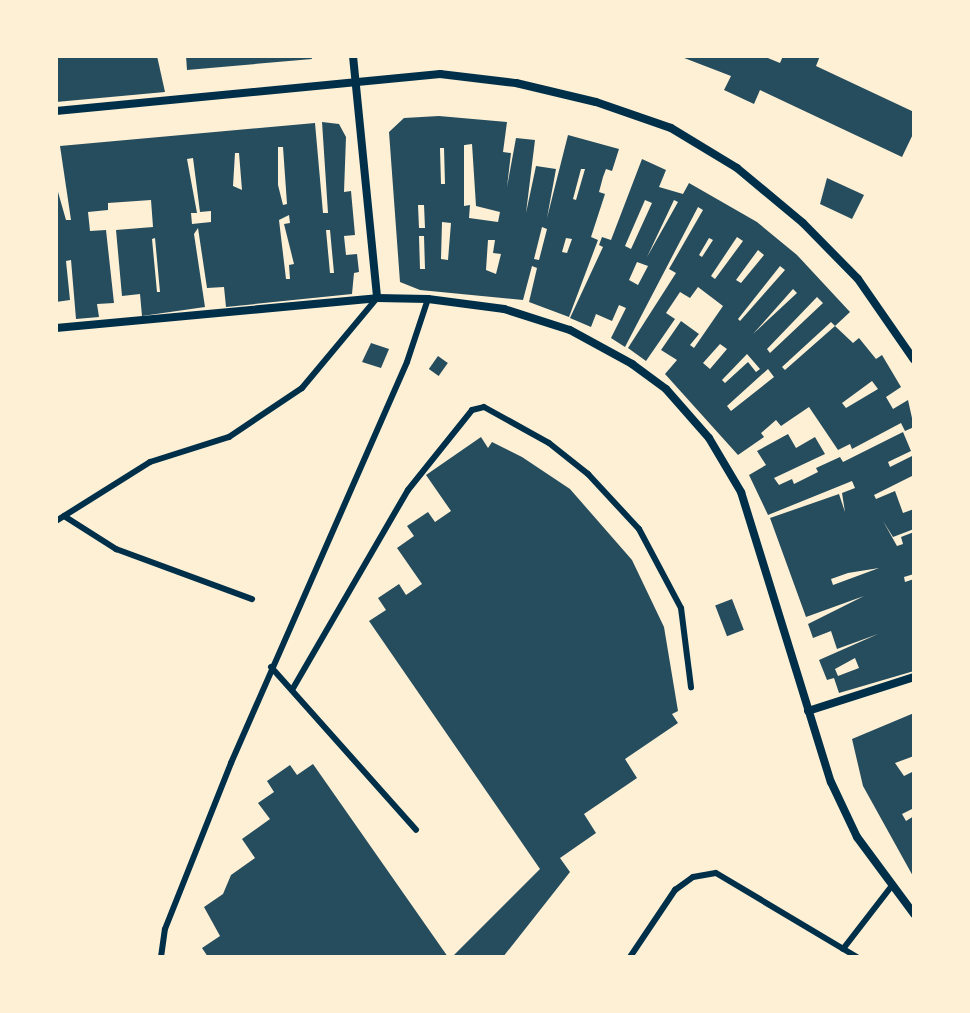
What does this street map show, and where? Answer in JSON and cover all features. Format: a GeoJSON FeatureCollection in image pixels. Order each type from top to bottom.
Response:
{"type":"FeatureCollection","features":[{"type":"Feature","properties":{"kind":"street"},"geometry":{"type":"LineString","coordinates":[[353,56],[377,298]]}},
{"type":"Feature","properties":{"kind":"street"},"geometry":{"type":"LineString","coordinates":[[56,111],[440,74],[516,83],[596,102],[671,128],[737,168],[803,223],[858,279],[896,328],[914,360]]}},
{"type":"Feature","properties":{"kind":"street"},"geometry":{"type":"LineString","coordinates":[[56,328],[377,298],[428,299],[504,309],[570,330],[666,389],[709,438],[741,492],[831,782],[857,837],[891,887],[914,914]]}},
{"type":"Feature","properties":{"kind":"street"},"geometry":{"type":"LineString","coordinates":[[808,711],[914,677]]}},
{"type":"Feature","properties":{"kind":"lane"},"geometry":{"type":"LineString","coordinates":[[56,521],[150,462],[229,437],[302,388],[377,298]]}},
{"type":"Feature","properties":{"kind":"lane"},"geometry":{"type":"LineString","coordinates":[[161,957],[165,929],[271,667],[407,362],[428,299]]}},
{"type":"Feature","properties":{"kind":"lane"},"geometry":{"type":"LineString","coordinates":[[292,690],[408,490],[472,410],[484,407],[568,458],[639,529],[681,608],[691,687]]}},
{"type":"Feature","properties":{"kind":"lane"},"geometry":{"type":"LineString","coordinates":[[64,516],[116,549],[252,599]]}},
{"type":"Feature","properties":{"kind":"lane"},"geometry":{"type":"LineString","coordinates":[[271,667],[416,830]]}},
{"type":"Feature","properties":{"kind":"lane"},"geometry":{"type":"LineString","coordinates":[[630,957],[675,890],[693,877],[716,873],[857,957]]}},
{"type":"Feature","properties":{"kind":"lane"},"geometry":{"type":"LineString","coordinates":[[843,949],[891,887]]}},
{"type":"Feature","properties":{"kind":"building"},"geometry":{"type":"Polygon","coordinates":[[[56,56],[157,56],[165,92],[56,102],[56,56]]]}},
{"type":"Feature","properties":{"kind":"building"},"geometry":{"type":"Polygon","coordinates":[[[186,56],[311,56],[312,59],[187,70],[186,56]]]}},
{"type":"Feature","properties":{"kind":"building"},"geometry":{"type":"Polygon","coordinates":[[[679,56],[763,56],[780,63],[783,56],[820,56],[816,66],[914,112],[914,132],[902,157],[760,90],[754,104],[724,90],[731,76],[679,56]]]}},
{"type":"Feature","properties":{"kind":"building"},"geometry":{"type":"Polygon","coordinates":[[[439,116],[507,122],[503,152],[511,153],[507,187],[516,138],[535,140],[526,213],[536,166],[556,169],[547,218],[568,135],[619,149],[612,171],[606,169],[603,177],[599,192],[605,194],[591,237],[598,240],[569,317],[529,302],[537,268],[532,266],[523,300],[420,290],[400,282],[389,132],[404,118],[439,116]],[[472,144],[464,145],[464,206],[470,205],[469,218],[498,222],[500,212],[476,206],[472,144]],[[440,148],[441,184],[445,184],[444,148],[440,148]],[[581,169],[573,199],[576,200],[585,169],[581,169]],[[418,205],[419,228],[425,228],[424,205],[418,205]],[[442,222],[441,259],[448,260],[451,223],[442,222]],[[542,227],[534,259],[539,260],[547,229],[542,227]],[[419,236],[420,269],[425,269],[424,236],[419,236]],[[566,238],[562,252],[567,253],[572,239],[566,238]],[[488,240],[486,270],[496,274],[501,254],[493,253],[495,240],[488,240]]]}},
{"type":"Feature","properties":{"kind":"building"},"geometry":{"type":"Polygon","coordinates":[[[322,122],[339,124],[346,137],[344,192],[351,191],[355,235],[344,236],[346,255],[357,254],[359,272],[354,273],[352,294],[226,307],[224,287],[207,288],[198,228],[194,234],[205,307],[142,316],[140,294],[122,296],[116,230],[153,227],[151,200],[108,203],[108,210],[88,212],[90,231],[106,230],[114,303],[97,304],[99,317],[76,319],[71,260],[66,261],[70,300],[56,302],[56,185],[66,220],[71,220],[60,146],[315,123],[323,213],[328,213],[322,122]],[[278,147],[278,185],[283,205],[287,204],[283,147],[278,147]],[[235,153],[233,186],[242,190],[239,153],[235,153]],[[193,158],[187,159],[197,213],[191,213],[192,224],[211,222],[211,211],[200,212],[193,158]],[[289,215],[279,220],[286,279],[290,279],[289,265],[294,264],[284,224],[290,223],[289,215]],[[326,230],[330,273],[334,273],[330,230],[326,230]],[[155,238],[152,239],[157,292],[160,292],[155,238]]]}},
{"type":"Feature","properties":{"kind":"building"},"geometry":{"type":"Polygon","coordinates":[[[642,159],[666,170],[659,187],[683,194],[689,183],[757,222],[797,255],[850,312],[835,326],[853,343],[859,338],[876,359],[882,355],[901,387],[886,397],[893,409],[908,400],[914,427],[905,431],[901,423],[852,449],[850,444],[838,450],[809,407],[781,426],[776,420],[761,433],[764,437],[738,455],[665,374],[677,360],[661,350],[681,321],[699,334],[690,345],[694,348],[723,306],[698,287],[690,298],[680,292],[666,313],[675,319],[646,361],[628,348],[676,273],[669,269],[703,210],[698,207],[625,347],[611,338],[626,308],[619,305],[612,321],[596,314],[591,327],[570,318],[603,247],[599,245],[602,237],[611,240],[642,159]],[[645,200],[625,246],[631,249],[652,203],[645,200]],[[674,200],[647,257],[678,202],[674,200]],[[737,237],[711,276],[715,279],[743,241],[737,237]],[[709,238],[699,255],[702,257],[713,240],[709,238]],[[758,250],[736,280],[741,283],[764,255],[758,250]],[[637,262],[629,280],[638,285],[648,266],[637,262]],[[780,266],[738,319],[740,321],[785,270],[780,266]],[[793,289],[753,334],[797,293],[793,289]],[[817,297],[767,349],[770,353],[823,303],[817,297]],[[831,322],[782,367],[785,370],[835,326],[831,322]],[[720,344],[703,363],[710,369],[727,349],[720,344]],[[747,354],[722,380],[725,383],[748,362],[756,372],[760,369],[747,354]],[[768,369],[727,406],[731,411],[774,377],[768,369]],[[872,381],[842,403],[846,408],[878,389],[872,381]]]}},
{"type":"Feature","properties":{"kind":"building"},"geometry":{"type":"Polygon","coordinates":[[[827,178],[864,195],[852,219],[820,204],[827,178]]]}},
{"type":"Feature","properties":{"kind":"building"},"geometry":{"type":"Polygon","coordinates":[[[371,343],[389,349],[381,368],[362,362],[371,343]]]}},
{"type":"Feature","properties":{"kind":"building"},"geometry":{"type":"Polygon","coordinates":[[[438,356],[448,363],[439,376],[429,369],[438,356]]]}},
{"type":"Feature","properties":{"kind":"building"},"geometry":{"type":"Polygon","coordinates":[[[903,432],[911,451],[888,462],[890,467],[914,455],[914,475],[874,495],[876,499],[895,491],[903,513],[914,509],[914,529],[893,537],[883,521],[897,546],[903,544],[901,537],[914,532],[914,574],[904,577],[905,582],[914,579],[914,671],[839,693],[834,678],[827,680],[819,660],[878,634],[837,649],[831,631],[813,638],[808,624],[864,596],[806,617],[770,518],[839,494],[845,512],[842,493],[855,488],[852,481],[768,515],[749,475],[766,465],[757,451],[788,434],[796,448],[815,437],[825,454],[774,478],[779,485],[792,479],[794,484],[818,472],[816,468],[840,457],[843,462],[903,432]],[[879,568],[848,573],[831,579],[833,585],[879,568]],[[855,658],[835,669],[838,676],[859,668],[855,658]]]}},
{"type":"Feature","properties":{"kind":"building"},"geometry":{"type":"Polygon","coordinates":[[[481,437],[488,448],[492,442],[522,457],[570,489],[632,560],[664,627],[678,711],[672,714],[678,723],[625,759],[637,778],[584,814],[596,833],[560,858],[570,872],[503,957],[452,957],[540,869],[369,621],[386,610],[378,598],[399,584],[406,595],[422,584],[397,548],[414,536],[407,526],[428,512],[435,522],[451,511],[426,475],[481,437]]]}},
{"type":"Feature","properties":{"kind":"building"},"geometry":{"type":"Polygon","coordinates":[[[732,599],[744,630],[727,636],[715,605],[732,599]]]}},
{"type":"Feature","properties":{"kind":"building"},"geometry":{"type":"Polygon","coordinates":[[[914,713],[914,756],[895,763],[904,776],[914,771],[914,808],[902,814],[906,821],[914,816],[914,878],[863,786],[852,739],[914,713]]]}},
{"type":"Feature","properties":{"kind":"building"},"geometry":{"type":"Polygon","coordinates":[[[313,764],[448,957],[208,957],[202,948],[220,936],[204,907],[223,894],[231,875],[255,858],[242,839],[270,819],[258,803],[274,792],[267,781],[290,765],[297,775],[313,764]]]}}]}
